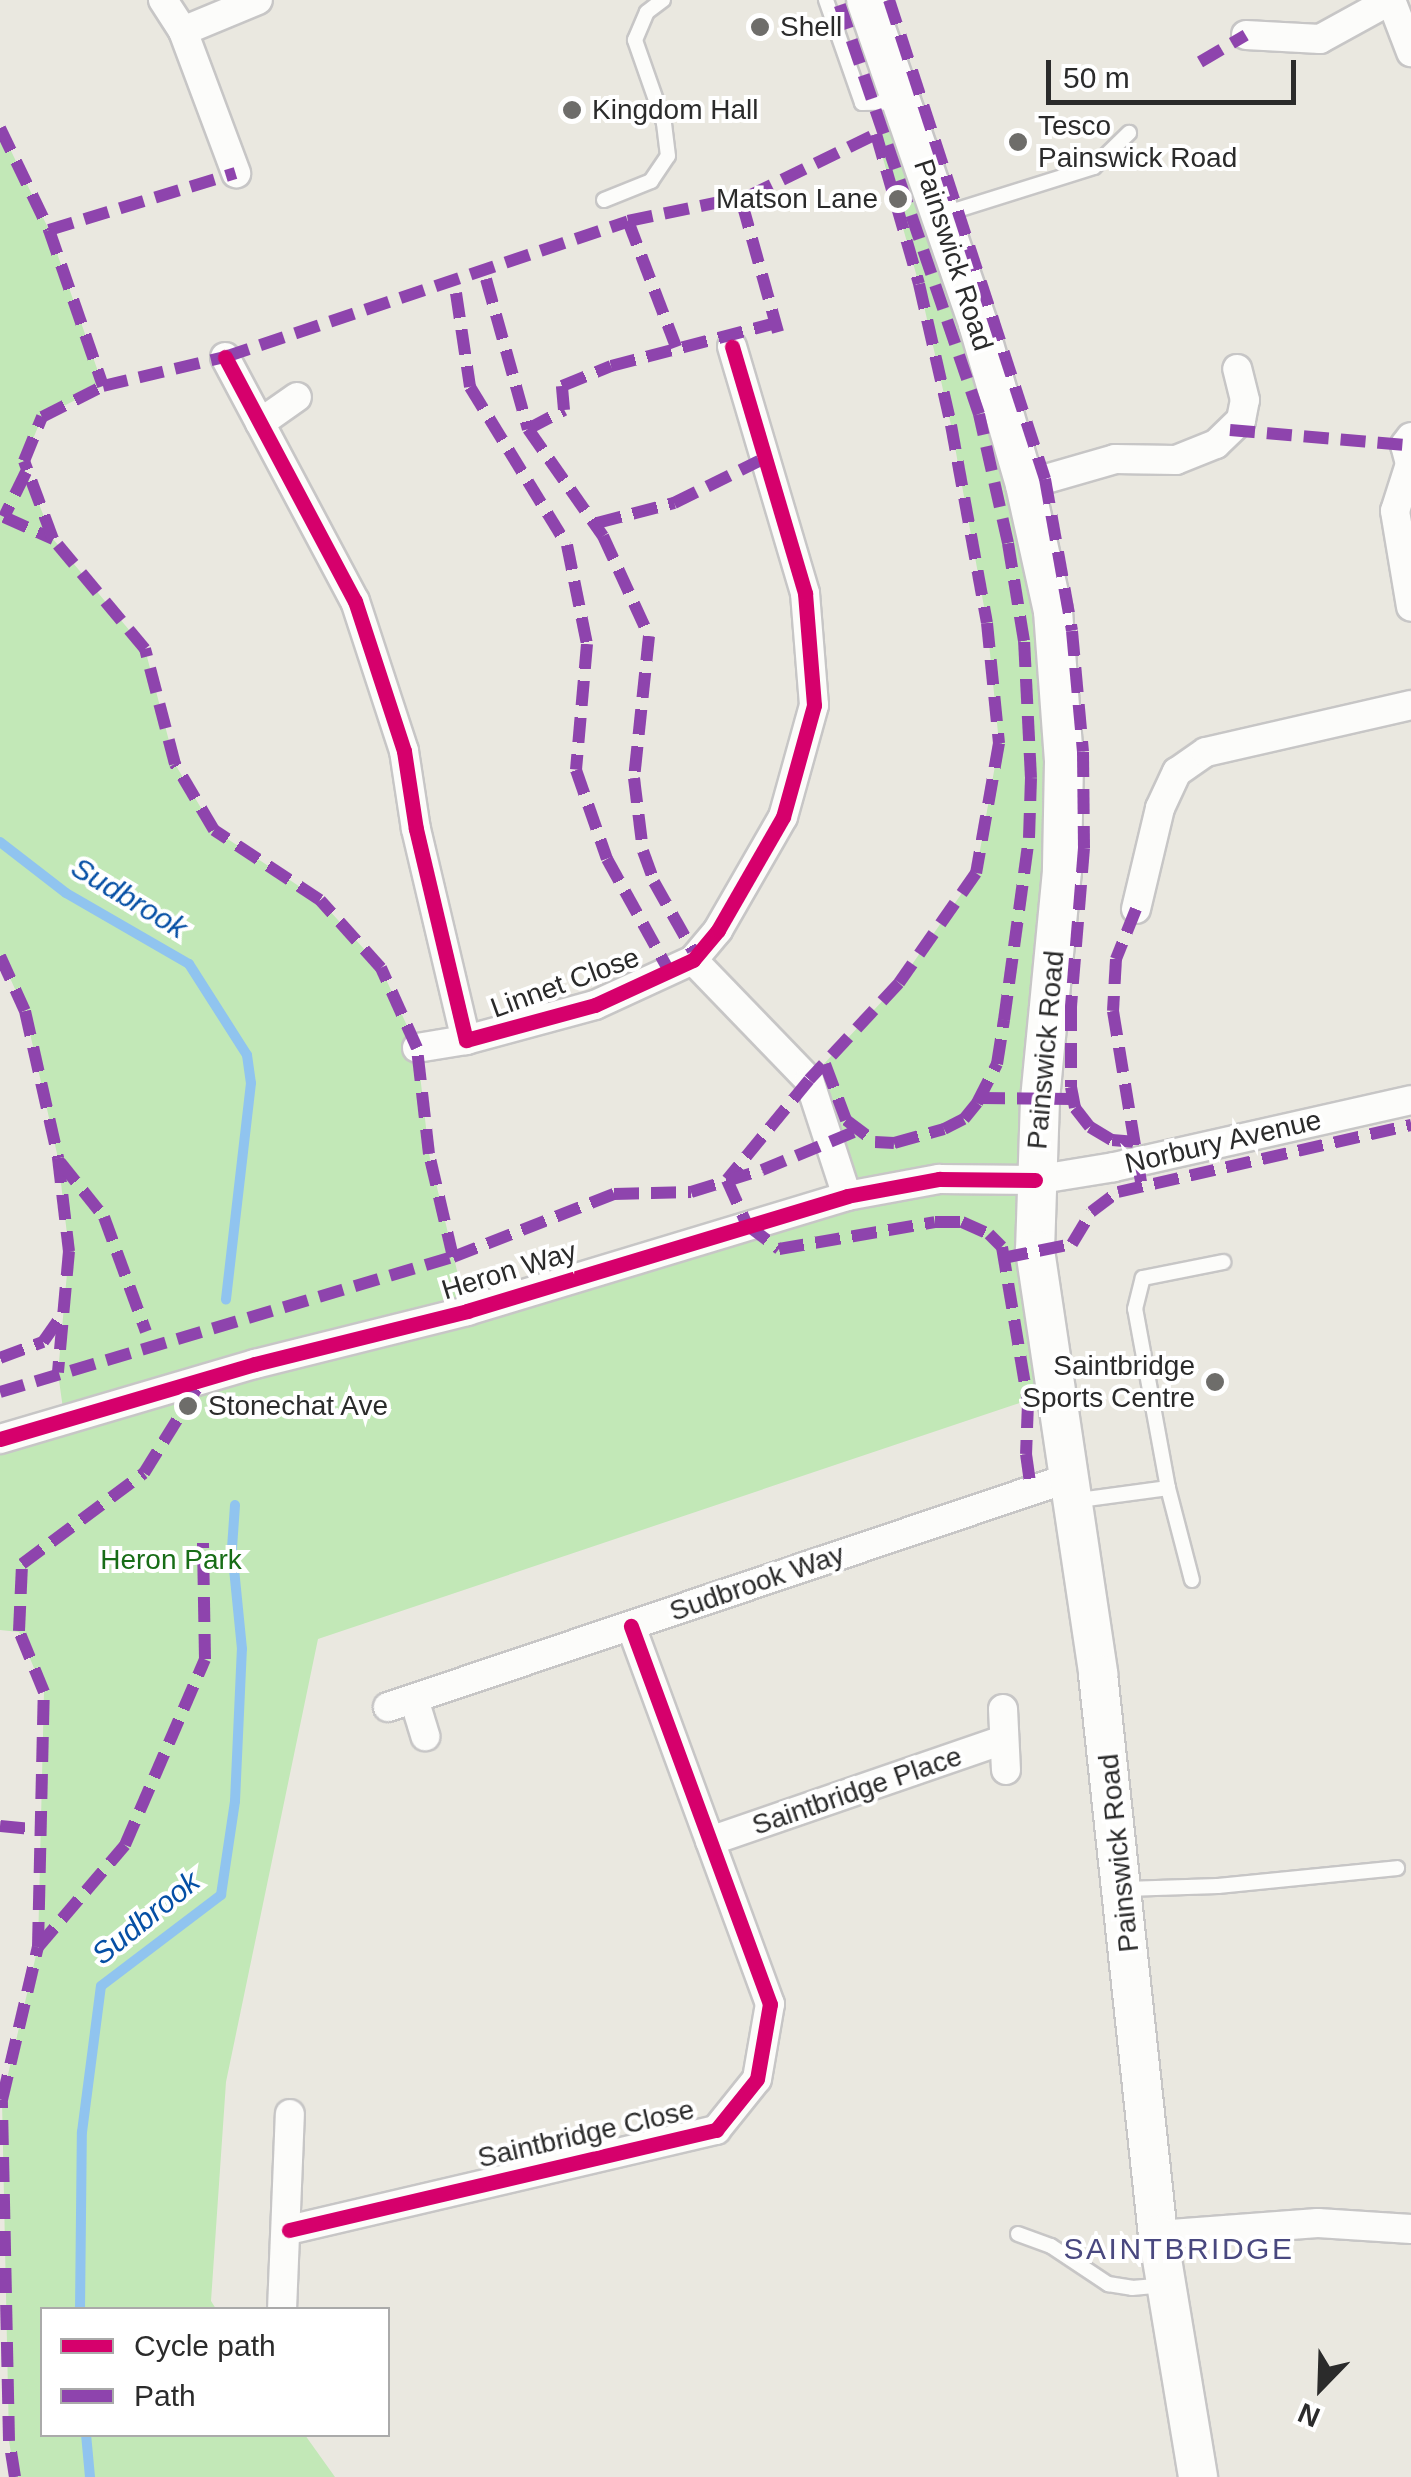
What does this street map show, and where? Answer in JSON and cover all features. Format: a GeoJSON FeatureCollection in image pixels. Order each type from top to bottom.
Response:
{"type":"FeatureCollection","features":[{"type":"Feature","properties":{"kind":"main road","name":"Painswick Road"},"geometry":{"type":"LineString","coordinates":[[866,0],[941,216],[1025,485],[1053,612],[1064,762],[1062,872],[1035,1180],[1035,1250],[1124,1889],[1158,2235],[1198,2477]]}},
{"type":"Feature","properties":{"kind":"street"},"geometry":{"type":"LineString","coordinates":[[163,0],[183,31],[236,174]]}},
{"type":"Feature","properties":{"kind":"street"},"geometry":{"type":"LineString","coordinates":[[183,31],[258,0]]}},
{"type":"Feature","properties":{"kind":"street"},"geometry":{"type":"LineString","coordinates":[[1246,35],[1320,39],[1391,0],[1411,52]]}},
{"type":"Feature","properties":{"kind":"street","name":"Linnet Close"},"geometry":{"type":"LineString","coordinates":[[417,1048],[466,1040],[595,1005],[693,960],[718,930],[783,817],[814,705],[805,593],[732,347]]}},
{"type":"Feature","properties":{"kind":"street","name":"Linnet Close"},"geometry":{"type":"LineString","coordinates":[[225,357],[356,601],[404,751],[416,829],[466,1040]]}},
{"type":"Feature","properties":{"kind":"street"},"geometry":{"type":"LineString","coordinates":[[1025,485],[1116,459],[1176,460],[1216,444],[1241,420],[1245,400],[1237,368]]}},
{"type":"Feature","properties":{"kind":"street"},"geometry":{"type":"LineString","coordinates":[[260,422],[298,397]]}},
{"type":"Feature","properties":{"kind":"street"},"geometry":{"type":"LineString","coordinates":[[1410,590],[1395,511],[1410,464],[1406,446],[1411,437]]}},
{"type":"Feature","properties":{"kind":"street"},"geometry":{"type":"LineString","coordinates":[[1136,909],[1160,808],[1177,772],[1206,752],[1411,705]]}},
{"type":"Feature","properties":{"kind":"street"},"geometry":{"type":"LineString","coordinates":[[693,960],[809,1080],[847,1196]]}},
{"type":"Feature","properties":{"kind":"street","name":"Norbury Avenue"},"geometry":{"type":"LineString","coordinates":[[1035,1180],[1114,1167],[1411,1100]]}},
{"type":"Feature","properties":{"kind":"street","name":"Heron Way"},"geometry":{"type":"LineString","coordinates":[[0,1439],[255,1364],[466,1312],[847,1196],[939,1179],[1035,1180]]}},
{"type":"Feature","properties":{"kind":"street","name":"Sudbrook Way"},"geometry":{"type":"LineString","coordinates":[[424,1736],[401,1703],[631,1626],[1070,1490]]}},
{"type":"Feature","properties":{"kind":"street","name":"Saintbridge Close"},"geometry":{"type":"LineString","coordinates":[[288,2230],[716,2130],[757,2080],[770,2004],[631,1626]]}},
{"type":"Feature","properties":{"kind":"street"},"geometry":{"type":"LineString","coordinates":[[1002,1709],[1006,1770]]}},
{"type":"Feature","properties":{"kind":"street","name":"Saintbridge Place"},"geometry":{"type":"LineString","coordinates":[[710,1841],[1003,1740]]}},
{"type":"Feature","properties":{"kind":"street"},"geometry":{"type":"LineString","coordinates":[[282,2307],[290,2114]]}},
{"type":"Feature","properties":{"kind":"street"},"geometry":{"type":"LineString","coordinates":[[1158,2235],[1318,2223],[1411,2229]]}},
{"type":"Feature","properties":{"kind":"lane"},"geometry":{"type":"LineString","coordinates":[[604,200],[651,181],[668,156],[664,123],[636,40],[647,12],[663,0]]}},
{"type":"Feature","properties":{"kind":"lane"},"geometry":{"type":"LineString","coordinates":[[826,0],[862,102],[902,102]]}},
{"type":"Feature","properties":{"kind":"lane"},"geometry":{"type":"LineString","coordinates":[[941,216],[1094,168],[1130,133]]}},
{"type":"Feature","properties":{"kind":"lane"},"geometry":{"type":"LineString","coordinates":[[1192,1580],[1168,1488],[1135,1309],[1143,1278],[1223,1262]]}},
{"type":"Feature","properties":{"kind":"lane"},"geometry":{"type":"LineString","coordinates":[[1070,1490],[1168,1488]]}},
{"type":"Feature","properties":{"kind":"lane"},"geometry":{"type":"LineString","coordinates":[[1124,1889],[1218,1886],[1397,1868]]}},
{"type":"Feature","properties":{"kind":"lane"},"geometry":{"type":"LineString","coordinates":[[1018,2234],[1051,2246],[1108,2284],[1132,2288],[1166,2284]]}},
{"type":"Feature","properties":{"kind":"green space","name":"Heron Park"},"geometry":{"type":"Polygon","coordinates":[[[908,121],[1053,611],[1040,1100],[1058,1390],[318,1639],[226,2082],[211,2301],[215,2307],[40,2307],[40,2437],[306,2437],[335,2477],[15,2477],[9,2441],[2,2100],[38,1947],[44,1692],[19,1632],[0,1630],[0,1434],[64,1416],[58,1373],[69,1251],[58,1158],[25,1011],[0,956],[0,128],[49,230],[103,386],[42,417],[24,461],[26,472],[53,539],[145,649],[175,764],[214,830],[320,900],[381,968],[417,1048],[429,1154],[465,1304],[847,1196],[809,1080],[899,983],[976,873],[999,743],[987,623],[951,425],[919,284],[876,134],[908,121]]]}},
{"type":"Feature","properties":{"kind":"waterway","name":"Sudbrook"},"geometry":{"type":"LineString","coordinates":[[0,842],[66,893],[189,964],[247,1055],[251,1083],[226,1300]]}},
{"type":"Feature","properties":{"kind":"waterway","name":"Sudbrook"},"geometry":{"type":"LineString","coordinates":[[80,2307],[82,2132],[101,1986],[221,1895],[235,1801],[242,1649],[232,1548],[235,1505]]}},
{"type":"Feature","properties":{"kind":"waterway","name":"Sudbrook"},"geometry":{"type":"LineString","coordinates":[[86,2437],[90,2477]]}},
{"type":"Feature","properties":{"kind":"marked path"},"geometry":{"type":"LineString","coordinates":[[825,1064],[846,1120],[875,1142],[894,1143],[944,1129],[964,1119],[977,1103],[997,1064],[1029,838],[1031,778],[1024,641],[1008,543],[979,414],[838,0]]}},
{"type":"Feature","properties":{"kind":"marked path"},"geometry":{"type":"LineString","coordinates":[[889,0],[1045,479],[1072,631],[1083,752],[1084,848],[1071,1006],[1071,1087],[1075,1108],[1090,1127],[1112,1140],[1133,1142]]}},
{"type":"Feature","properties":{"kind":"marked path"},"geometry":{"type":"LineString","coordinates":[[1200,62],[1246,35]]}},
{"type":"Feature","properties":{"kind":"marked path"},"geometry":{"type":"LineString","coordinates":[[0,128],[49,230],[103,386]]}},
{"type":"Feature","properties":{"kind":"marked path"},"geometry":{"type":"LineString","coordinates":[[453,1257],[429,1154],[417,1048],[381,968],[320,900],[214,830],[175,764],[145,649],[53,539],[24,461],[42,417],[103,386],[225,357],[628,221],[749,196],[876,134],[919,284],[951,425],[987,623],[999,743],[976,873],[899,983],[809,1080],[727,1180],[747,1225],[779,1249],[935,1222],[962,1222],[989,1234],[1002,1247],[1028,1403],[1026,1454],[1031,1489]]}},
{"type":"Feature","properties":{"kind":"marked path"},"geometry":{"type":"LineString","coordinates":[[49,230],[236,173]]}},
{"type":"Feature","properties":{"kind":"marked path"},"geometry":{"type":"LineString","coordinates":[[742,203],[778,332]]}},
{"type":"Feature","properties":{"kind":"marked path"},"geometry":{"type":"LineString","coordinates":[[628,221],[676,347]]}},
{"type":"Feature","properties":{"kind":"marked path"},"geometry":{"type":"LineString","coordinates":[[486,279],[528,429],[603,536],[649,636],[634,778],[643,851],[654,882],[693,951]]}},
{"type":"Feature","properties":{"kind":"marked path"},"geometry":{"type":"LineString","coordinates":[[456,293],[470,387],[567,545],[587,644],[576,770],[607,859],[669,971]]}},
{"type":"Feature","properties":{"kind":"marked path"},"geometry":{"type":"LineString","coordinates":[[528,429],[564,410],[562,386],[611,366],[776,323]]}},
{"type":"Feature","properties":{"kind":"marked path"},"geometry":{"type":"LineString","coordinates":[[1230,430],[1405,445]]}},
{"type":"Feature","properties":{"kind":"marked path"},"geometry":{"type":"LineString","coordinates":[[597,523],[674,503],[759,461]]}},
{"type":"Feature","properties":{"kind":"marked path"},"geometry":{"type":"LineString","coordinates":[[26,472],[4,517],[53,539]]}},
{"type":"Feature","properties":{"kind":"marked path"},"geometry":{"type":"LineString","coordinates":[[1136,909],[1116,959],[1113,1011],[1142,1189]]}},
{"type":"Feature","properties":{"kind":"marked path"},"geometry":{"type":"LineString","coordinates":[[0,956],[25,1011],[58,1158],[69,1251],[58,1373]]}},
{"type":"Feature","properties":{"kind":"marked path"},"geometry":{"type":"LineString","coordinates":[[980,1098],[1073,1099]]}},
{"type":"Feature","properties":{"kind":"marked path"},"geometry":{"type":"LineString","coordinates":[[1003,1258],[1072,1244],[1091,1212],[1118,1192],[1411,1125]]}},
{"type":"Feature","properties":{"kind":"marked path"},"geometry":{"type":"LineString","coordinates":[[0,1392],[453,1257],[614,1194],[691,1192],[762,1170],[856,1131]]}},
{"type":"Feature","properties":{"kind":"marked path"},"geometry":{"type":"LineString","coordinates":[[60,1162],[104,1217],[146,1332]]}},
{"type":"Feature","properties":{"kind":"marked path"},"geometry":{"type":"LineString","coordinates":[[0,1358],[43,1342],[62,1315]]}},
{"type":"Feature","properties":{"kind":"marked path"},"geometry":{"type":"LineString","coordinates":[[15,2477],[9,2441],[2,2100],[38,1947],[44,1692],[19,1631],[22,1564],[144,1473],[202,1380]]}},
{"type":"Feature","properties":{"kind":"marked path"},"geometry":{"type":"LineString","coordinates":[[38,1947],[125,1845],[205,1659],[203,1543]]}},
{"type":"Feature","properties":{"kind":"marked path"},"geometry":{"type":"LineString","coordinates":[[0,1826],[42,1830]]}},
{"type":"Feature","properties":{"kind":"cycle path"},"geometry":{"type":"LineString","coordinates":[[225,357],[355,601],[404,751],[416,829],[466,1040],[595,1005],[693,960],[718,930],[783,817],[814,705],[805,593],[732,347]]}},
{"type":"Feature","properties":{"kind":"cycle path"},"geometry":{"type":"LineString","coordinates":[[0,1439],[255,1364],[467,1311],[847,1196],[939,1179],[1035,1180]]}},
{"type":"Feature","properties":{"kind":"cycle path"},"geometry":{"type":"LineString","coordinates":[[289,2230],[716,2130],[757,2079],[770,2004],[631,1626]]}},
{"type":"Feature","properties":{"kind":"place","name":"Shell"},"geometry":{"type":"Point","coordinates":[760,27]}},
{"type":"Feature","properties":{"kind":"place","name":"Kingdom Hall"},"geometry":{"type":"Point","coordinates":[572,110]}},
{"type":"Feature","properties":{"kind":"place","name":"Tesco Painswick Road"},"geometry":{"type":"Point","coordinates":[1018,142]}},
{"type":"Feature","properties":{"kind":"place","name":"Matson Lane"},"geometry":{"type":"Point","coordinates":[898,199]}},
{"type":"Feature","properties":{"kind":"place","name":"Saintbridge Sports Centre"},"geometry":{"type":"Point","coordinates":[1215,1382]}},
{"type":"Feature","properties":{"kind":"place","name":"Stonechat Ave"},"geometry":{"type":"Point","coordinates":[188,1406]}},
{"type":"Feature","properties":{"kind":"district","name":"SAINTBRIDGE"},"geometry":{"type":"Point","coordinates":[1179,2249]}}]}
